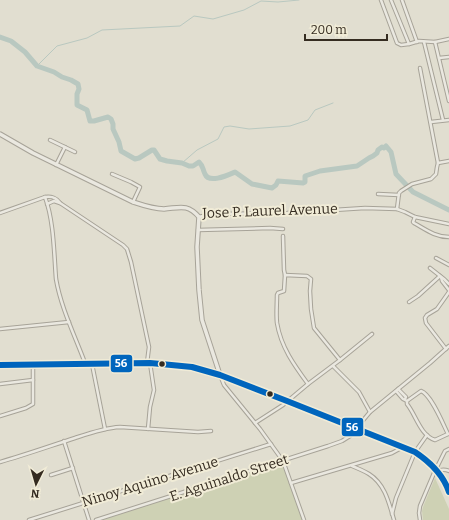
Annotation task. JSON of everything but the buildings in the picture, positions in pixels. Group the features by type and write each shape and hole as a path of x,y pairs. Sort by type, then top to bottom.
{"main road":[{"path":"0,365 149,363 192,367 220,375 415,452 437,470 449,492"}],"street":[{"path":"381,0 399,45 403,46 417,42 435,42 449,39"},
{"path":"391,0 409,44"},
{"path":"402,0 417,42"},
{"path":"424,42 443,120"},
{"path":"435,42 449,101"},
{"path":"438,58 449,57"},
{"path":"420,68 438,163 434,177 427,181 412,184 401,191 397,209 415,217 449,224"},
{"path":"431,122 449,120"},
{"name":"Jose P. Laurel Avenue","path":"0,134 56,165 132,202 143,206 160,209 190,208 199,217 212,214 299,212 360,208 397,209"},
{"path":"50,140 76,152"},
{"path":"56,165 65,148"},
{"path":"438,163 449,161"},
{"path":"112,174 140,187 132,202"},
{"path":"378,194 399,195"},
{"path":"45,197 51,224 58,288 85,364"},
{"path":"0,213 45,197 53,197 114,238 127,249 149,347 149,363 154,386 148,429"},
{"path":"53,197 54,202"},
{"path":"47,204 54,202 60,203"},
{"path":"199,217 197,262 202,320 220,375 224,386 256,424 283,461 304,520"},
{"path":"415,217 413,222 428,231 437,235 449,237"},
{"path":"198,230 283,229"},
{"path":"283,236 285,275 284,291 278,293 277,295 277,323 286,351 308,384"},
{"path":"436,258 449,265"},
{"path":"430,268 449,284"},
{"path":"285,275 307,276 311,279 311,309 314,328 340,360"},
{"path":"440,276 449,291 437,309 427,315 425,321 446,349"},
{"path":"410,302 440,276"},
{"path":"0,329 69,322"},
{"path":"256,424 279,408 372,334"},
{"name":"E. Aguinaldo Street","path":"96,520 342,441 350,436 370,412 449,346"},
{"path":"92,364 105,429"},
{"path":"0,416 32,405 33,365"},
{"path":"333,366 359,392 370,412"},
{"path":"0,384 33,380"},
{"path":"397,390 406,397 406,400 407,404 420,427 427,435 435,440 449,434 434,405 424,392 421,391 406,400"},
{"path":"0,462 110,428 120,427 198,432 210,431"},
{"path":"392,514 396,498 415,452 427,435"},
{"path":"64,441 89,520"},
{"name":"Ninoy Aquino Avenue","path":"29,520 271,444"},
{"path":"291,482 352,466 392,453 404,447"},
{"path":"420,520 420,506 445,451 449,449"},
{"path":"352,466 369,474 378,483 384,492 394,520"},
{"path":"51,474 73,468"},
{"path":"437,470 444,469 449,471"}],"green space":[{"path":"283,462 303,520 99,520"},
{"path":"435,478 449,509 449,520 423,520 423,507"}],"waterway":[{"path":"37,66 57,46 87,38 102,30 180,26 194,16 213,19 244,10 261,1 278,2 299,0"},
{"path":"0,37 11,41 25,52 37,66 54,72 78,84 79,89 77,94 77,105 87,110 90,121 108,117 111,119 121,151 135,159 154,150 160,159 167,161 182,163 189,166 193,166 199,162 207,177 210,178 219,178 235,172 252,184 272,188 278,181 303,183 305,182 305,176 320,171 357,166 377,153 382,147 384,148 386,146 391,152 396,174 413,192 449,210"},
{"path":"182,163 197,150 218,139 224,127 230,126 249,129 290,126 308,120 315,110 333,103"}],"transit line":[{"name":"56","path":"0,365 150,363 192,367 220,375 415,452 426,460 440,474 449,492"}]}
